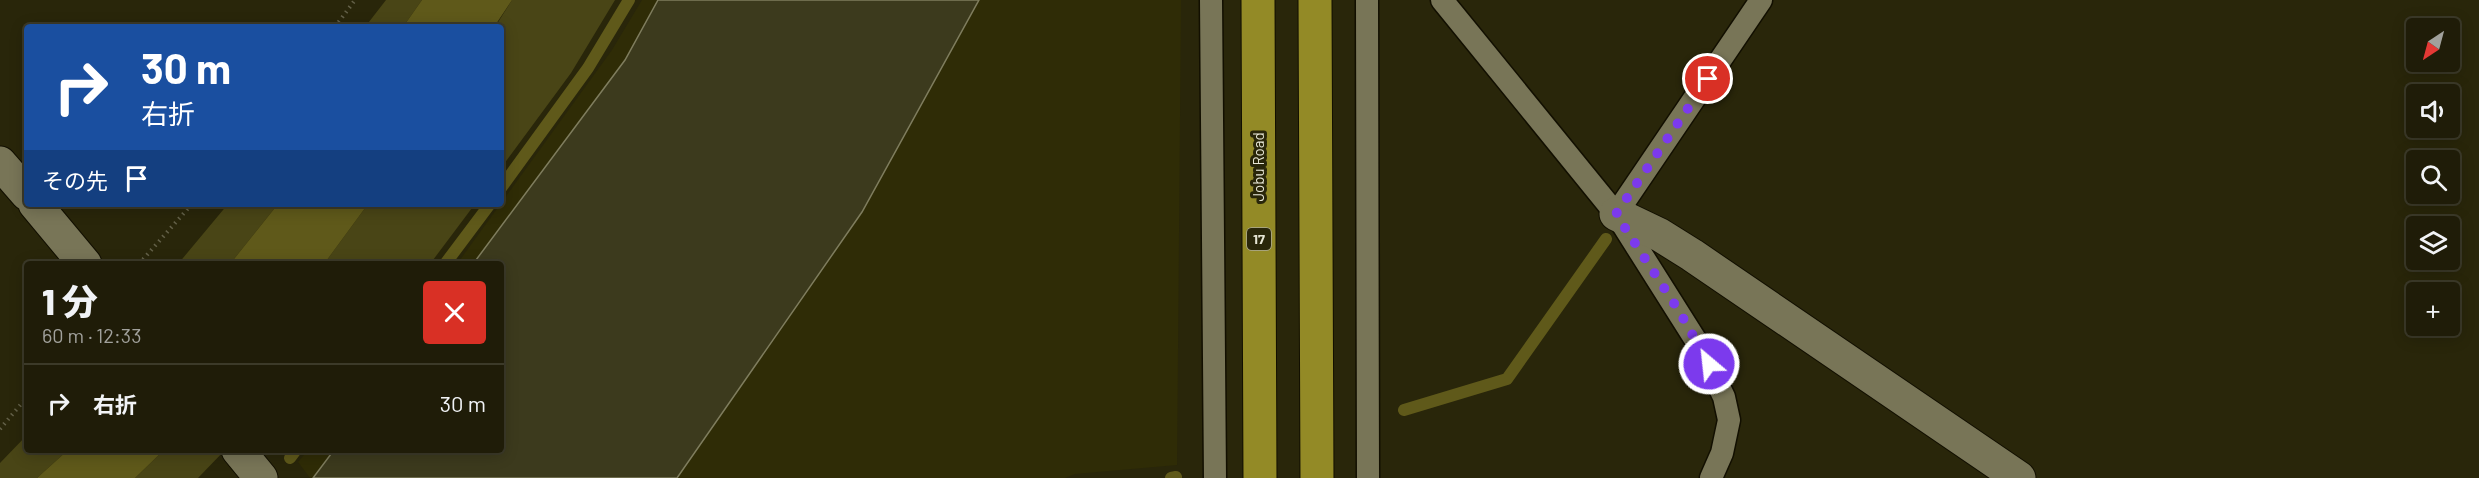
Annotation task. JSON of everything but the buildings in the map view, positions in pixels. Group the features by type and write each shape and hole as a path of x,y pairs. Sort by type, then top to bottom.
{"highway":[{"name":"Jobu Road","path":"1258,0 1260,478"},
{"path":"1315,0 1317,478"}],"street":[{"path":"0,163 24,191"},
{"path":"38,207 82,261"},
{"path":"1616,214 1660,235 1692,255 2019,478"},
{"path":"241,453 261,478"}],"lane":[{"path":"1211,0 1215,478"},
{"path":"1366,0 1368,478"},
{"path":"1442,0 1616,214 1690,329 1724,397 1729,420 1722,453 1711,478"},
{"path":"1616,214 1761,0"}],"path":[{"path":"336,24 355,0"},
{"path":"141,261 189,207"},
{"path":"0,429 24,401"}],"shaded area":[{"path":"386,0 422,0 405,24 367,24"},
{"path":"422,0 512,0 496,24 405,24"},
{"path":"512,0 615,0 571,73 504,164 504,24 497,24"},
{"path":"642,0 1181,0 1177,465 1075,474 1065,478 310,478 298,462 306,453 504,453 504,261 459,261 498,207 504,207 504,199 612,50"},
{"path":"226,207 276,207 232,261 180,261"},
{"path":"276,207 366,207 326,261 232,261"},
{"path":"366,207 473,207 432,261 326,261"},
{"path":"24,438 24,453 65,453 37,478 0,478 0,463"},
{"path":"65,453 161,453 135,478 37,478"},
{"path":"161,453 222,453 198,478 135,478"}],"waterway":[{"path":"504,184 588,68 629,0"},
{"path":"447,261 488,207"},
{"path":"1404,410 1507,379 1606,239"},
{"path":"290,458 294,453"},
{"path":"1171,478 1176,477"}],"route":[{"path":"1708,79 1616,214 1679,311 1709,364"}]}
